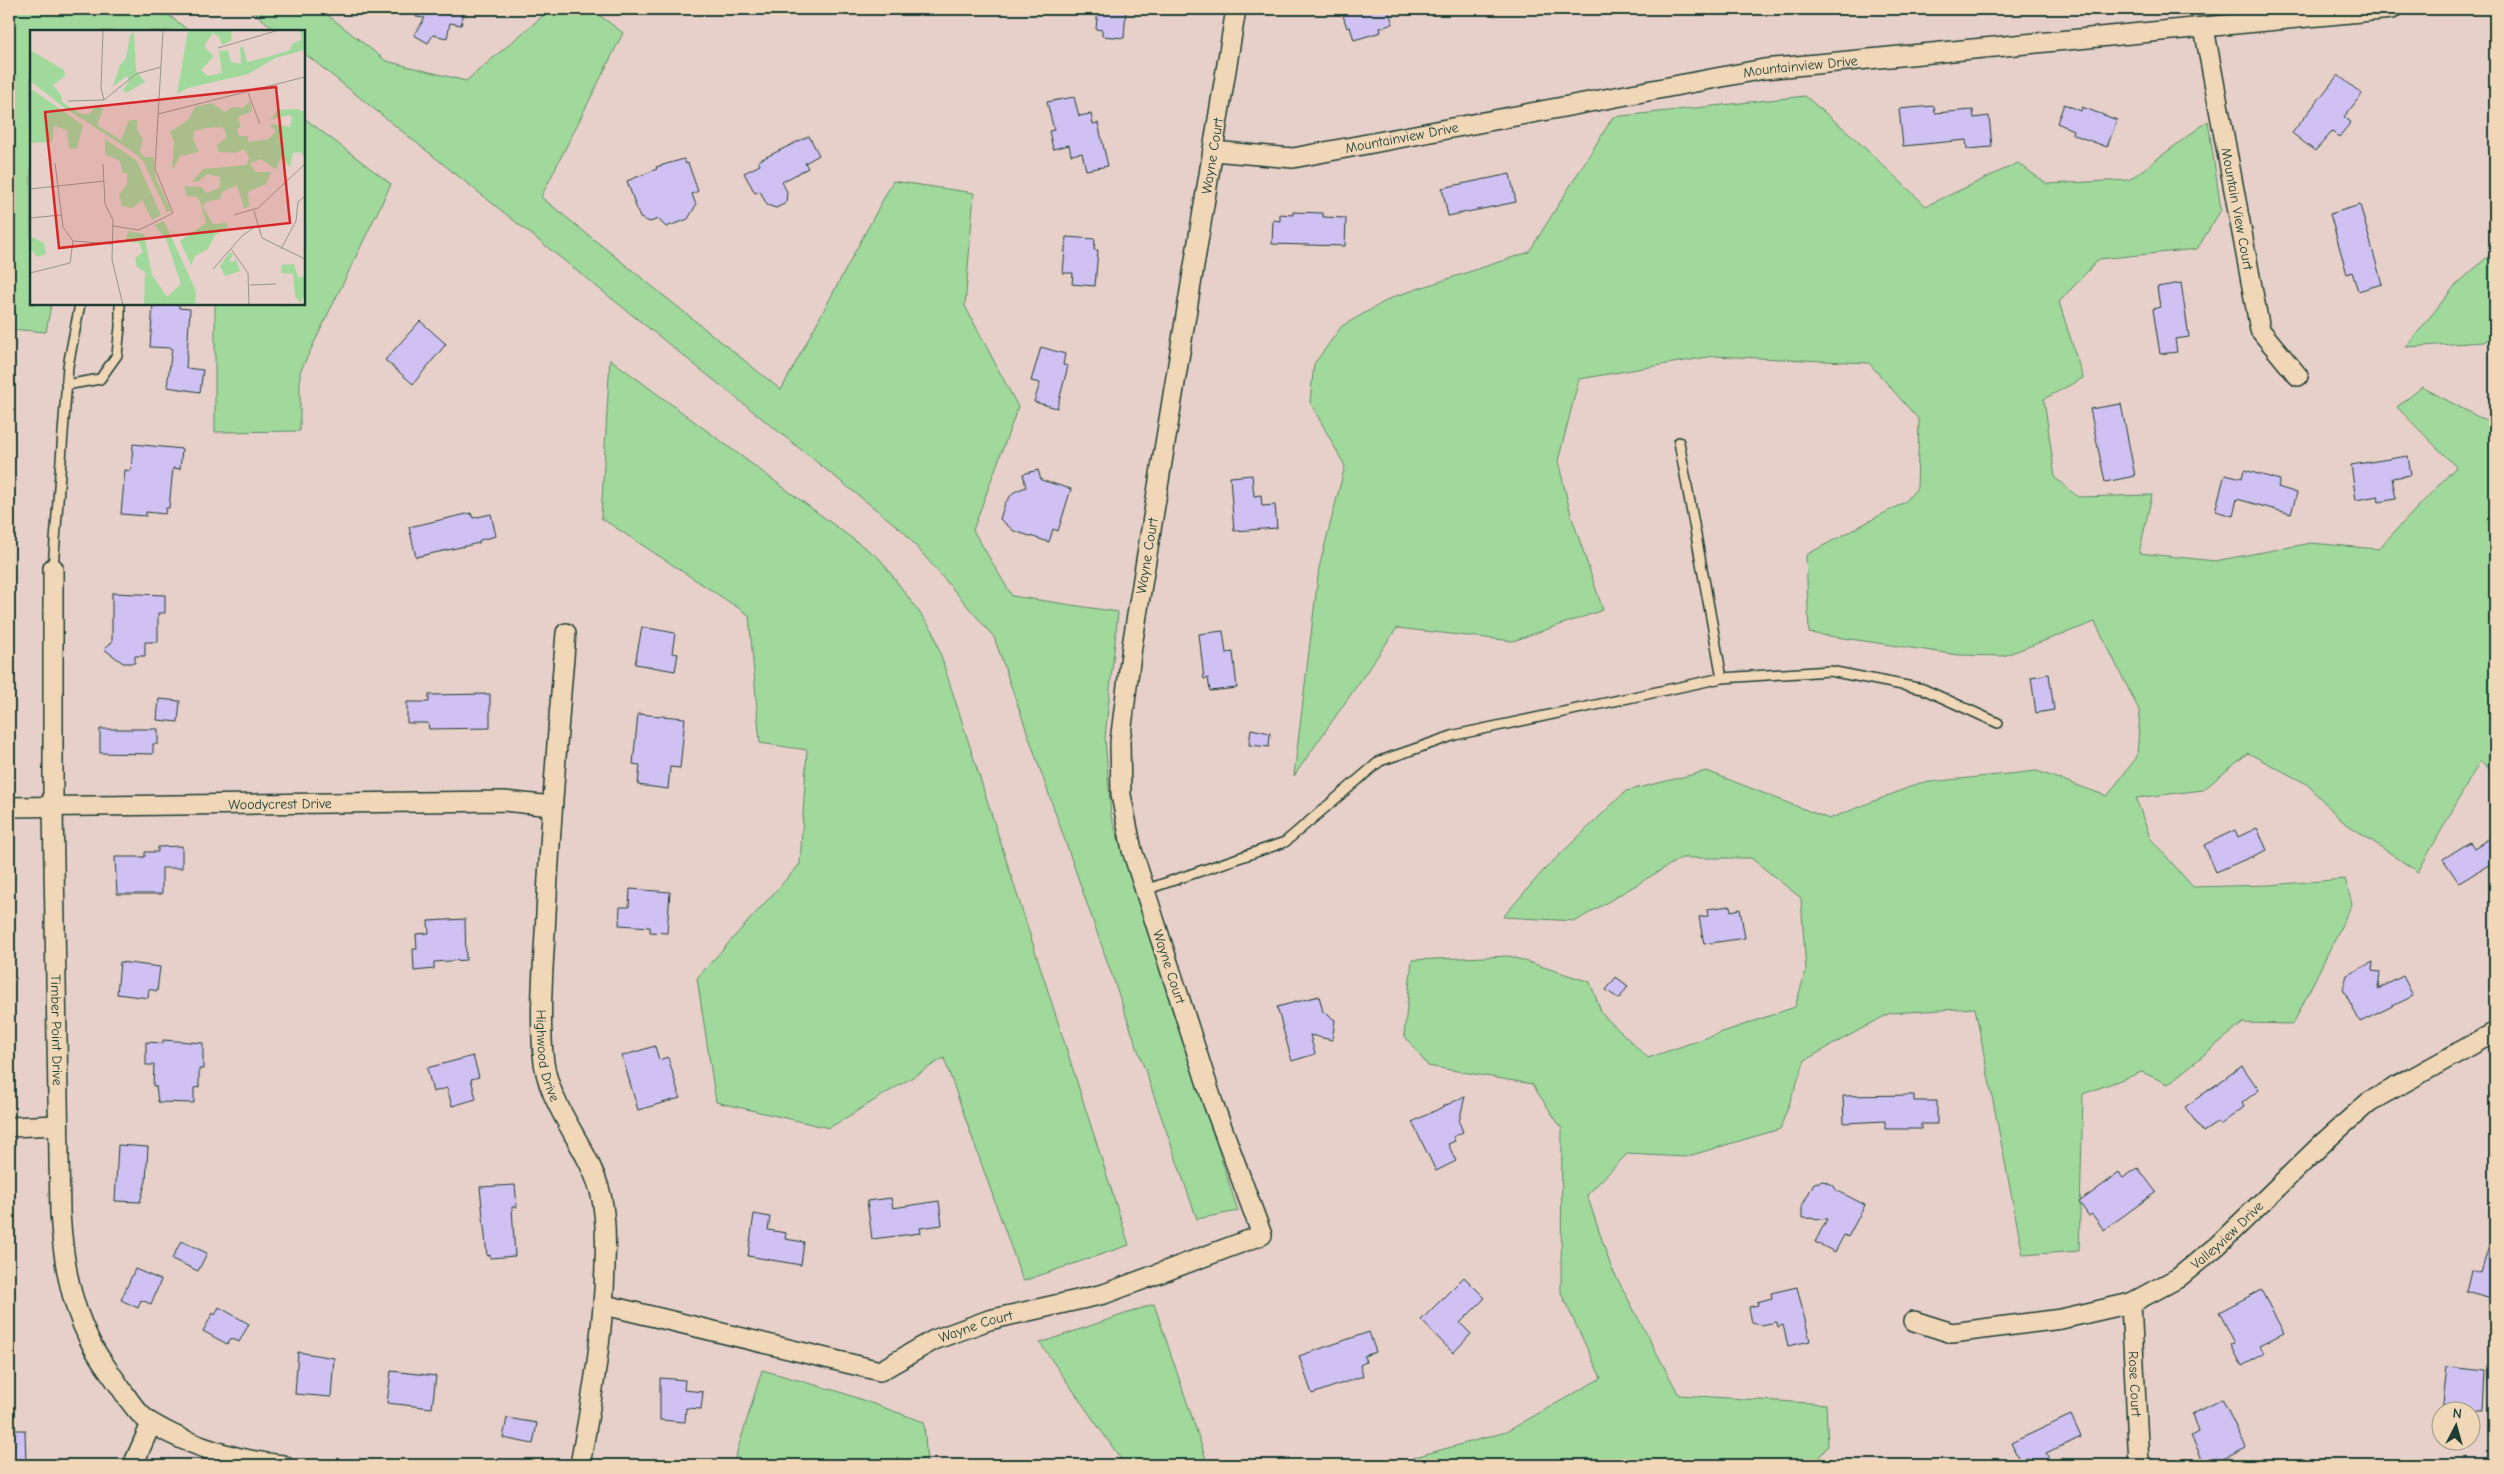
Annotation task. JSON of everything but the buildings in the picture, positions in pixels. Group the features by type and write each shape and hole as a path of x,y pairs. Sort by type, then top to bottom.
{"street":[{"name":"Wayne Court","path":"605,1305 880,1371 934,1340 989,1320 1104,1294 1262,1235 1213,1103 1144,890 1132,850 1120,795 1120,742 1132,646 1236,9"},
{"name":"Mountainview Drive","path":"1214,151 1293,158 1764,69 2392,9"},
{"name":"Mountain View Court","path":"2204,28 2260,330 2298,376"},
{"name":"Timber Point Drive","path":"53,568 53,807 58,1125 64,1259 72,1299 89,1340 129,1400 151,1424"},
{"name":"Highwood Drive","path":"566,633 552,806 541,1016 543,1057 552,1089 586,1154 601,1196 606,1244 605,1305 580,1465"},
{"name":"Woodycrest Drive","path":"9,807 504,801 552,806"},
{"name":"Valleyview Drive","path":"1914,1321 1952,1333 2062,1319 2131,1303 2178,1278 2218,1245 2325,1141 2369,1102 2495,1032"},
{"path":"9,1127 58,1125"},
{"name":"Rose Court","path":"2131,1303 2139,1465"},
{"path":"133,1465 151,1424 203,1447 264,1463 283,1465"}],"lane":[{"path":"53,568 66,386 80,305"},
{"path":"66,386 100,379 117,355 120,305"},
{"path":"1679,442 1722,678"},
{"path":"1144,890 1284,842 1380,761 1455,735 1722,678 1830,671 1923,689 1998,723"}],"green space":[{"path":"9,9 161,9 188,30 30,30 30,305 51,305 46,332 9,329"},
{"path":"249,9 320,9 386,61 466,81 551,9 591,9 623,33 541,197 781,390 893,181 974,193 965,306 1018,407 973,530 1012,596 1118,612 1105,737 1111,816 1238,1211 1197,1219 994,637 903,531 305,54 305,30 276,30"},
{"path":"1805,96 1849,133 1926,206 2018,163 2047,184 2129,180 2208,121 2221,210 2197,249 2099,259 2059,302 2083,378 2044,399 2055,478 2078,497 2152,495 2139,553 2215,561 2311,543 2378,549 2456,467 2397,407 2422,387 2495,426 2495,773 2480,761 2418,872 2341,820 2307,784 2248,753 2203,790 2136,798 2150,838 2193,887 2270,885 2345,879 2352,904 2293,1024 2243,1023 2168,1084 2142,1072 2083,1094 2079,1251 2023,1255 1975,1008 1890,1013 1805,1060 1780,1129 1685,1157 1627,1154 1587,1195 1611,1267 1679,1395 1826,1404 1828,1446 1813,1465 1404,1465 1415,1457 1506,1432 1601,1378 1561,1293 1562,1129 1532,1084 1428,1066 1404,1035 1412,960 1509,956 1590,982 1602,1014 1648,1058 1795,1007 1806,971 1801,898 1751,858 1681,858 1576,921 1503,917 1543,871 1626,791 1707,771 1829,819 1920,783 2037,771 2107,796 2137,757 2140,712 2095,622 2003,656 1959,655 1809,633 1806,555 1905,502 1917,488 1919,420 1869,363 1714,356 1579,379 1558,461 1571,515 1603,610 1513,641 1397,628 1294,776 1319,568 1345,466 1310,402 1314,364 1342,326 1393,297 1529,252 1613,117"},
{"path":"305,119 391,184 300,372 300,431 215,432 215,305 305,305"},
{"path":"2495,250 2495,335 2484,342 2406,347 2454,287"},
{"path":"610,359 880,559 933,631 1129,1245 1023,1281 944,1058 829,1128 716,1102 697,978 800,864 807,750 760,743 749,615 601,518"},
{"path":"1154,1304 1208,1465 1125,1465 1040,1343"},
{"path":"762,1370 840,1392 924,1422 927,1465 733,1465"}]}
